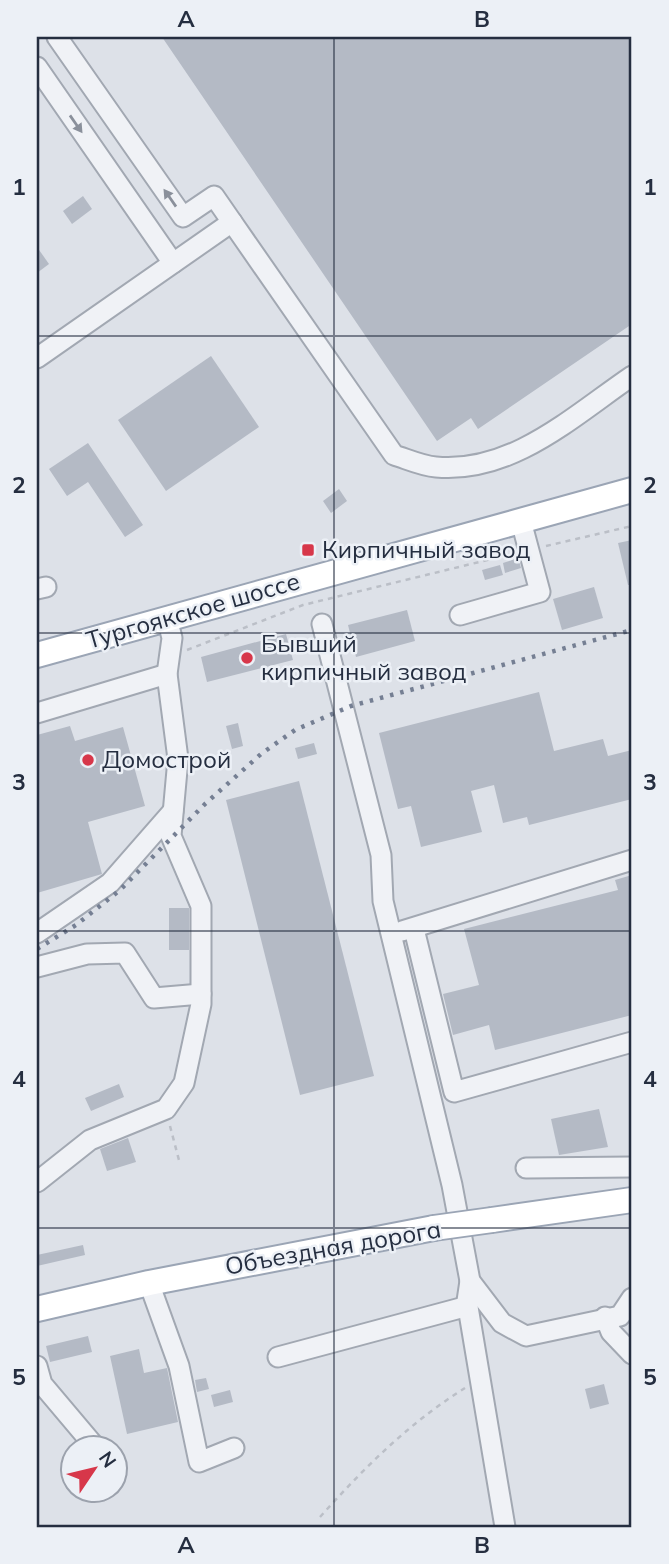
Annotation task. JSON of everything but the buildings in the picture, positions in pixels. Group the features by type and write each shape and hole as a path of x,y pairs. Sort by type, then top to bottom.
{"main road":[{"name":"Тургоякское шоссе","path":"37,655 632,490"},
{"name":"Объездная дорога","path":"37,1308 149,1283 434,1228 632,1200"}],"street":[{"path":"57,37 183,217 214,196 394,455 435,467 479,466 519,453 632,376"},
{"path":"37,68 173,263"},
{"path":"37,358 232,222"},
{"path":"460,615 540,592 521,521"},
{"path":"37,1182 90,1140 166,1110 184,1083 201,994 201,906 171,836 178,759 169,665 172,639 167,618"},
{"path":"322,624 381,855 383,901 452,1185 470,1281 468,1306 505,1527"},
{"path":"37,713 169,665"},
{"path":"37,933 110,883 173,811"},
{"path":"391,934 632,860"},
{"path":"414,929 454,1091 632,1042"},
{"path":"37,967 87,954 125,953 154,998 201,994"},
{"path":"526,1168 632,1167"},
{"path":"470,1281 502,1322 526,1336 605,1317 620,1316 632,1298"},
{"path":"149,1283 180,1366 199,1462 234,1448"},
{"path":"278,1357 468,1306"},
{"path":"605,1317 611,1332 632,1354"},
{"path":"37,1366 42,1384 84,1434"}],"path":[{"path":"169,665 303,605 632,526"},
{"path":"166,1110 180,1164"},
{"path":"320,1517 370,1461 436,1406 480,1378"}],"railway":[{"path":"37,949 76,925 120,890 205,804 261,754 295,730 351,706 632,630"}],"place":[{"name":"Кирпичный завод","path":"308,550"},
{"name":"Бывший кирпичный завод","path":"247,658"},
{"name":"Домострой","path":"88,760"}]}
